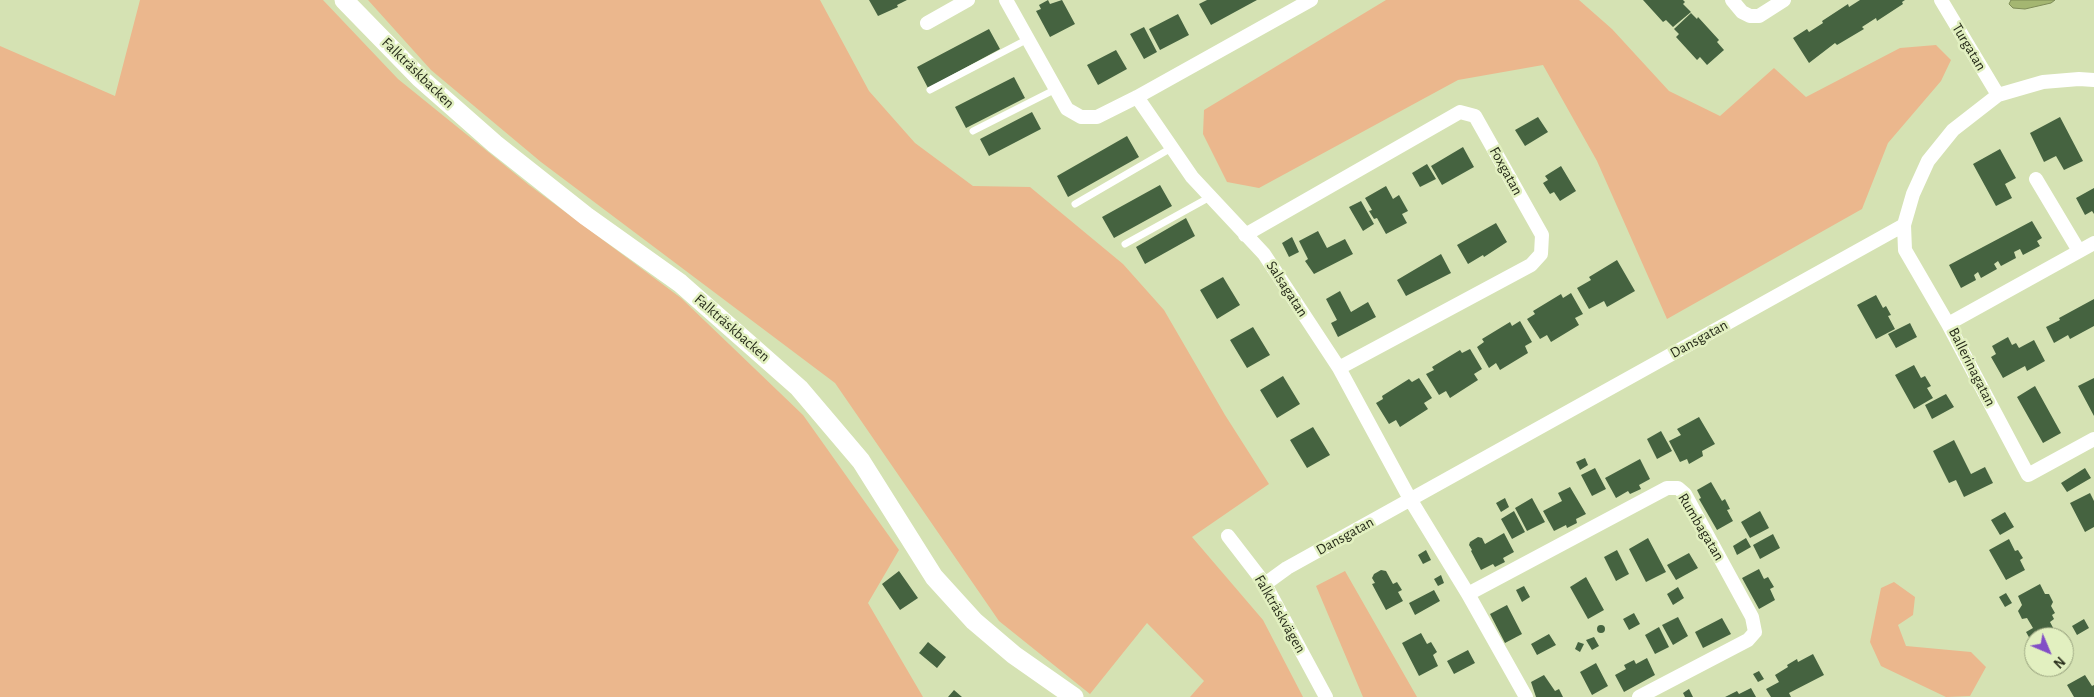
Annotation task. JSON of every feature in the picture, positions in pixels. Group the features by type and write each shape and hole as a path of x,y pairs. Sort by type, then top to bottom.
{"street":[{"name":"Falkträskbacken","path":"344,0 420,78 495,144 586,216 680,283 800,388 861,461 934,577 974,621 1014,656 1074,697"},
{"path":"927,23 968,0"},
{"path":"1006,0 1067,109 1081,118 1097,117 1137,97 1311,0"},
{"path":"1732,0 1742,12 1750,16 1759,16 1784,0"},
{"name":"Turgatan","path":"1941,0 1998,95"},
{"path":"1948,324 1905,250 1904,225 1913,194 1928,161 1953,130 1998,95 2043,82 2078,79 2094,80"},
{"name":"Salsagatan","path":"1137,97 1192,177 1264,254 1339,368 1410,499"},
{"name":"Foxgatan","path":"1245,235 1460,112 1475,116 1542,234 1541,254 1531,265 1339,368"},
{"path":"2036,179 2079,251"},
{"name":"Dansgatan","path":"1265,584 1287,568 1904,225"},
{"name":"Ballerinagatan","path":"2094,243 1948,324 2028,475 2094,439"},
{"name":"Rumbagatan","path":"1468,594 1667,488 1678,488 1685,494 1752,617 1755,632 1748,640 1639,697"},
{"path":"1410,499 1468,594 1526,697"},
{"name":"Falkträskvägen","path":"1228,536 1265,584 1326,697"}],"lane":[{"path":"930,90 1028,39"},
{"path":"973,131 1056,88"},
{"path":"1075,204 1173,148"},
{"path":"1125,244 1210,197"}],"shaded area":[{"path":"140,0 323,0 398,79 529,185 681,298 803,415 899,550 868,603 923,697 0,697 0,46 115,96"},
{"path":"368,0 820,0 869,91 915,143 973,186 1030,187 1123,264 1164,310 1225,415 1269,484 1192,537 1263,620 1303,697 1190,697 1204,681 1147,623 1090,694 999,621 835,383 541,162 431,70"},
{"path":"1386,0 1579,0 1612,29 1669,91 1720,116 1774,68 1806,97 1900,48 1936,45 1951,60 1941,81 1888,143 1862,209 1667,319 1597,161 1543,65 1458,80 1259,188 1227,182 1203,134 1204,110"},
{"path":"2011,0 2055,0 2051,3 2025,9 2013,8 2009,4"},
{"path":"1345,571 1417,697 1363,697 1316,586"},
{"path":"1894,582 1915,597 1913,615 1898,625 1906,646 1971,652 1986,667 1970,696 1946,697 1881,666 1870,642 1881,588"}],"building":[{"path":"869,0 907,0 897,5 898,7 878,16"},
{"path":"1048,0 1050,4 1062,0 1075,24 1050,37 1036,11 1041,9 1039,5"},
{"path":"1207,0 1257,0 1211,25 1199,4"},
{"path":"1643,0 1683,0 1685,2 1683,4 1691,12 1673,27 1666,20 1663,22"},
{"path":"1860,0 1905,0 1902,2 1903,4 1877,21 1876,18 1862,27 1864,29 1837,45 1835,43 1809,63 1793,38 1807,29 1809,32 1848,4 1849,7"},
{"path":"1691,13 1697,19 1698,17 1719,40 1717,42 1724,50 1707,65 1700,57 1697,60 1676,37 1679,34 1674,29"},
{"path":"1178,14 1189,35 1160,50 1149,29"},
{"path":"1144,27 1157,52 1144,59 1130,34"},
{"path":"989,29 1000,49 928,88 917,67"},
{"path":"1116,50 1127,69 1098,85 1087,65"},
{"path":"1014,77 1025,98 966,128 955,107"},
{"path":"1032,112 1041,129 989,156 980,139"},
{"path":"1538,117 1548,132 1525,146 1515,130"},
{"path":"2060,117 2083,161 2064,170 2056,156 2044,162 2030,133"},
{"path":"1127,136 1139,157 1068,197 1057,176"},
{"path":"1463,147 1474,167 1442,185 1431,166"},
{"path":"2000,149 2016,178 2005,184 2012,198 1996,206 1973,164"},
{"path":"1427,164 1436,179 1420,187 1412,173"},
{"path":"1561,166 1576,191 1560,201 1554,192 1550,194 1543,183 1548,180 1545,176"},
{"path":"1160,185 1172,206 1114,238 1102,217"},
{"path":"1386,186 1393,199 1399,195 1408,211 1402,214 1407,223 1386,234 1377,218 1374,219 1369,211 1372,210 1365,198"},
{"path":"2094,188 2094,214 2092,211 2085,215 2076,198"},
{"path":"1361,201 1374,224 1363,231 1349,207"},
{"path":"1186,218 1195,236 1145,264 1136,247"},
{"path":"2032,221 2042,238 2037,241 2040,246 2023,255 2020,249 2014,252 2016,258 2001,266 1998,261 1994,264 1997,269 1981,278 1978,272 1974,275 1976,280 1961,288 1949,265"},
{"path":"1496,223 1507,242 1484,257 1483,255 1468,264 1457,245"},
{"path":"1318,231 1327,248 1345,239 1353,254 1314,274 1305,261 1308,259 1299,241"},
{"path":"1292,237 1299,252 1289,257 1282,243"},
{"path":"1441,254 1451,273 1406,296 1397,280"},
{"path":"1617,260 1635,291 1607,307 1604,301 1589,309 1577,288 1591,280 1589,277"},
{"path":"1223,277 1240,305 1217,319 1200,290"},
{"path":"1340,291 1351,312 1368,302 1376,317 1338,337 1331,323 1337,320 1326,299"},
{"path":"1571,293 1583,314 1575,318 1579,325 1551,342 1547,335 1540,339 1527,319 1535,314 1533,311 1561,294 1563,298"},
{"path":"1876,295 1883,308 1886,306 1891,315 1888,316 1895,329 1876,339 1857,305"},
{"path":"2094,299 2094,326 2070,339 2068,335 2054,343 2046,327"},
{"path":"1520,321 1532,342 1525,346 1528,353 1500,370 1496,363 1489,368 1477,347 1484,342 1482,339 1510,322 1512,326"},
{"path":"1910,323 1917,337 1896,348 1888,334"},
{"path":"1253,327 1270,355 1247,368 1230,340"},
{"path":"2008,337 2012,345 2016,343 2019,348 2034,340 2045,361 2027,371 2025,366 2003,378 1991,357 1996,354 1992,346"},
{"path":"1470,349 1482,369 1474,374 1478,380 1450,398 1446,391 1439,395 1426,374 1434,370 1432,367 1460,350 1462,353"},
{"path":"1914,365 1921,378 1925,376 1931,386 1927,388 1933,398 1914,409 1895,375"},
{"path":"1283,376 1300,404 1277,418 1260,390"},
{"path":"1419,378 1432,398 1424,403 1428,409 1400,427 1396,420 1389,424 1376,403 1383,399 1382,396 1409,379 1412,382"},
{"path":"2094,378 2094,416 2078,386"},
{"path":"2035,386 2061,433 2043,443 2017,397"},
{"path":"1946,394 1954,407 1932,419 1925,405"},
{"path":"1699,417 1715,444 1702,451 1703,456 1689,464 1687,459 1680,462 1669,441 1681,435 1677,429"},
{"path":"1313,427 1330,455 1307,468 1290,440"},
{"path":"1661,431 1672,451 1657,459 1647,439"},
{"path":"1954,440 1971,474 1985,467 1993,483 1964,497 1956,480 1949,483 1933,451"},
{"path":"1585,458 1588,465 1580,470 1576,462"},
{"path":"1640,459 1650,479 1639,485 1641,489 1630,494 1628,491 1616,498 1605,478"},
{"path":"1595,468 1606,489 1592,496 1581,475"},
{"path":"2085,468 2091,478 2067,492 2061,483"},
{"path":"1711,482 1722,501 1725,499 1730,509 1727,510 1733,521 1717,530 1699,499 1701,498 1697,490"},
{"path":"1570,487 1586,514 1576,519 1577,523 1567,528 1566,525 1554,531 1543,511 1562,501 1558,493"},
{"path":"2090,493 2094,501 2094,527 2085,532 2070,503"},
{"path":"1505,498 1509,507 1501,512 1496,503"},
{"path":"1532,498 1545,522 1527,531 1515,508"},
{"path":"1514,511 1525,532 1512,539 1501,519"},
{"path":"1760,511 1769,528 1750,538 1741,522"},
{"path":"2005,512 2014,527 2000,535 1991,520"},
{"path":"1504,533 1514,552 1503,558 1505,562 1495,567 1493,564 1481,570 1471,551 1470,542 1478,537 1482,538 1485,544"},
{"path":"1773,534 1780,548 1760,559 1753,545"},
{"path":"1648,538 1666,572 1646,582 1629,549"},
{"path":"1746,538 1751,547 1737,555 1733,546"},
{"path":"2009,539 2015,551 2018,550 2023,558 2020,560 2025,570 2006,580 1989,550"},
{"path":"1426,550 1431,560 1423,564 1418,555"},
{"path":"1617,550 1629,574 1616,581 1604,557"},
{"path":"1689,553 1698,568 1676,580 1667,565"},
{"path":"1759,569 1764,579 1768,577 1774,587 1770,589 1775,600 1759,609 1742,578"},
{"path":"1381,570 1386,571 1393,584 1397,582 1402,590 1398,592 1403,601 1386,610 1372,584 1375,583 1372,578 1374,574"},
{"path":"899,571 918,598 900,610 882,584"},
{"path":"1441,575 1444,583 1438,586 1434,579"},
{"path":"1586,577 1604,610 1588,619 1570,587"},
{"path":"2040,584 2045,594 2049,594 2053,602 2051,606 2055,613 2052,615 2054,619 2050,622 2053,627 2032,627 2027,618 2022,619 2018,611 2022,605 2018,596"},
{"path":"1524,586 1530,597 1522,602 1516,590"},
{"path":"1678,587 1684,598 1673,605 1667,594"},
{"path":"1434,590 1440,601 1415,615 1409,603"},
{"path":"2006,593 2012,603 2005,607 1999,597"},
{"path":"1507,605 1522,634 1505,643 1490,614"},
{"path":"1634,613 1640,624 1629,630 1623,619"},
{"path":"1678,617 1688,636 1673,645 1662,625"},
{"path":"1722,618 1731,634 1703,648 1695,632"},
{"path":"2084,619 2089,628 2077,635 2072,626"},
{"path":"1601,625 1605,629 1601,633 1597,629"},
{"path":"1659,627 1669,647 1655,654 1645,635"},
{"path":"1421,633 1427,644 1431,642 1437,652 1433,655 1438,666 1419,676 1402,643"},
{"path":"1549,634 1556,645 1537,655 1531,644"},
{"path":"1594,637 1599,646 1592,650 1586,640"},
{"path":"928,642 946,657 937,668 919,653"},
{"path":"1578,642 1584,644 1580,652 1575,649"},
{"path":"1468,650 1475,663 1454,674 1447,661"},
{"path":"1813,654 1824,675 1789,693 1791,697 1771,697 1766,689 1779,682 1775,675 1797,659 1798,662"},
{"path":"1647,658 1655,675 1624,692 1615,675 1626,669 1624,665 1634,660 1636,664"},
{"path":"1596,663 1608,686 1592,695 1580,672"},
{"path":"1759,671 1764,679 1758,682 1753,674"},
{"path":"1544,675 1555,691 1559,689 1563,697 1536,697 1531,682"},
{"path":"2085,675 2092,686 2094,685 2094,697 2074,697 2067,685"},
{"path":"1751,688 1756,697 1725,697 1737,691 1739,694"},
{"path":"1689,689 1693,697 1685,697 1683,693"},
{"path":"954,690 962,697 948,697"}]}
